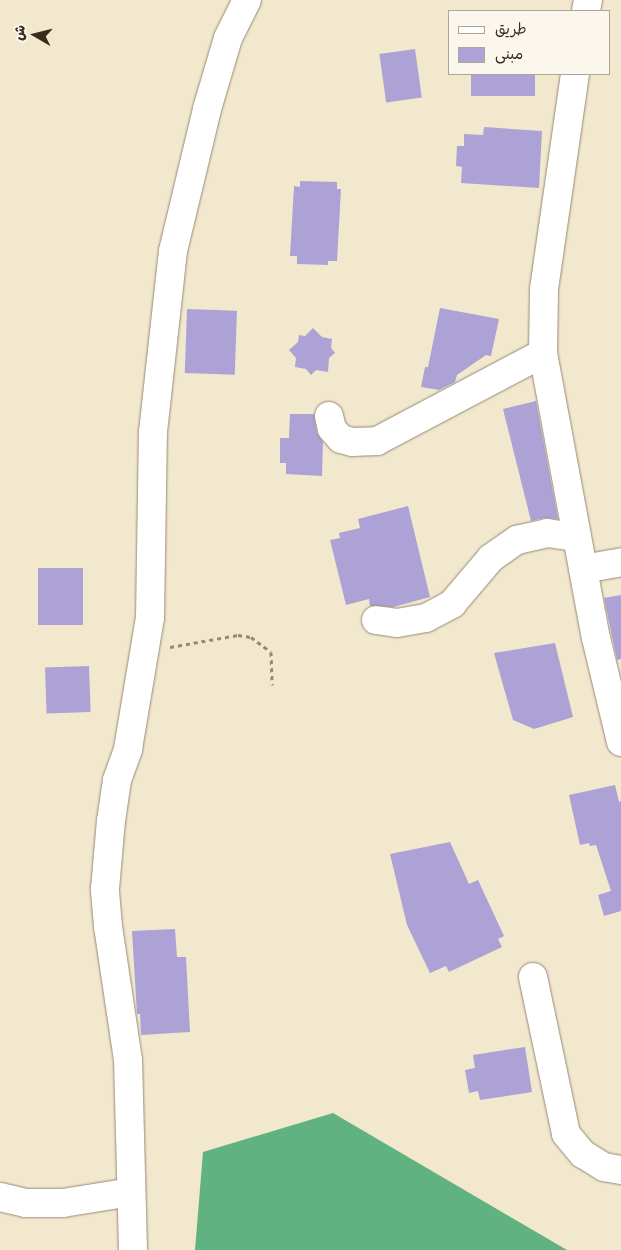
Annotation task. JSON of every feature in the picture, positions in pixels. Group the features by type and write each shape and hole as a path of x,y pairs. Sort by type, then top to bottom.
{"street":[{"path":"133,1250 128,1060 108,926 106,889 111,821 117,780 128,749 150,618 153,432 173,251 207,109 228,38 247,0"},
{"path":"575,75 544,290 543,352 583,569 614,681 621,742"},
{"path":"329,416 332,429 341,439 352,442 377,441 543,352"},
{"path":"376,620 397,623 426,618 452,604 491,558 516,540 547,534 578,537"},
{"path":"583,569 621,562"},
{"path":"533,977 566,1134 583,1154 604,1167 621,1170"},
{"path":"0,1197 25,1203 63,1203 130,1192"}],"path":[{"path":"144,652 238,635 251,637 271,652 272,685"}],"green space":[{"path":"333,1113 567,1250 195,1250 203,1152"}],"building":[{"path":"415,49 422,98 386,103 379,54"},
{"path":"471,75 535,75 535,96 471,96"},
{"path":"484,127 542,131 539,188 461,183 462,167 456,166 457,146 464,146 464,134 483,135"},
{"path":"300,181 337,182 337,189 341,189 337,261 328,261 328,265 297,264 297,256 290,256 294,186 300,187"},
{"path":"440,308 499,319 491,356 486,355 457,375 455,382 439,390 421,387 425,367 428,367"},
{"path":"187,309 237,311 235,375 185,373"},
{"path":"313,328 322,337 332,339 331,348 335,353 329,358 328,372 316,370 311,375 306,369 295,367 296,358 289,350 298,342 299,335 305,336"},
{"path":"536,401 558,519 544,518 531,521 503,409"},
{"path":"290,414 314,414 317,433 323,442 322,476 286,474 286,463 280,463 280,438 289,438"},
{"path":"408,506 430,597 393,607 370,606 369,599 346,605 330,540 340,538 339,533 360,528 358,519"},
{"path":"38,568 83,568 83,625 38,625"},
{"path":"621,595 621,659 617,660 604,598"},
{"path":"555,643 573,717 534,729 513,720 494,653"},
{"path":"89,666 91,712 47,714 45,668"},
{"path":"615,785 619,802 621,801 621,911 604,916 598,895 611,891 596,845 590,846 589,843 580,845 569,795"},
{"path":"450,842 469,884 478,880 504,936 498,939 502,947 449,972 446,966 430,973 407,925 390,854"},
{"path":"175,929 177,957 186,957 190,1032 141,1035 140,1014 137,1014 132,931"},
{"path":"525,1047 532,1092 480,1100 478,1091 469,1093 465,1070 475,1068 473,1055"}]}
